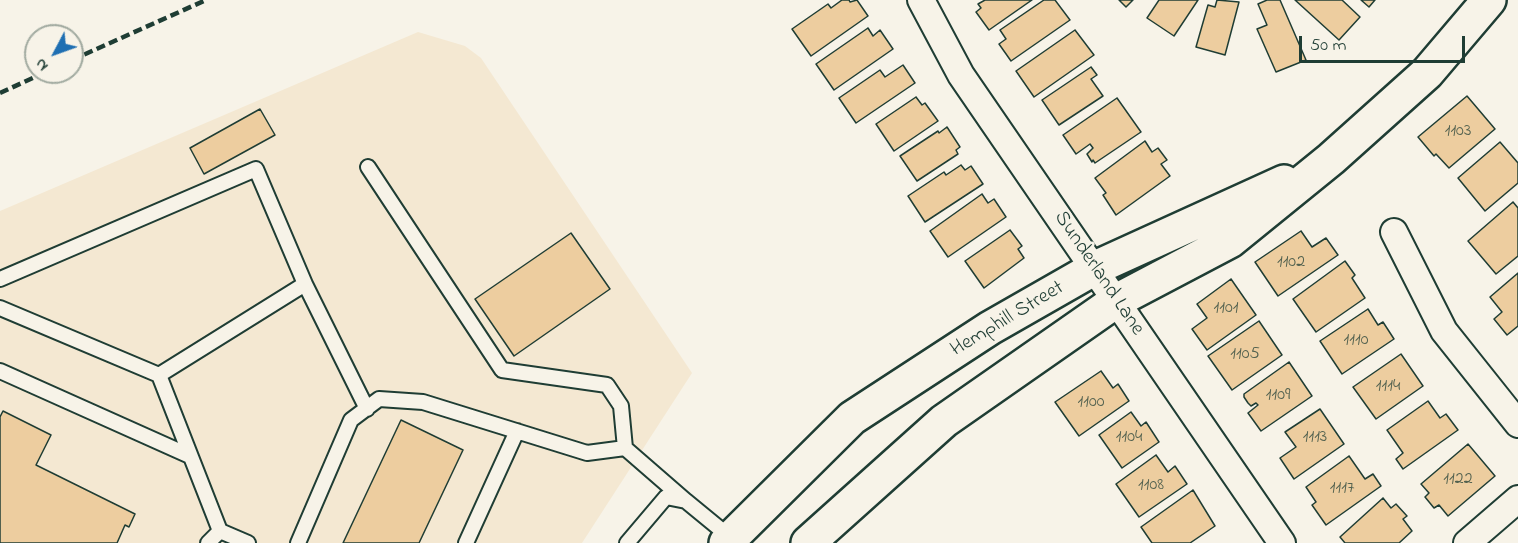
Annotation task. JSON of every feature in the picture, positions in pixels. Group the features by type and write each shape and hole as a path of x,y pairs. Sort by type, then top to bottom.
{"street":[{"name":"Sunderland Lane","path":"921,0 961,75 1282,543"},
{"name":"Hemphill Street","path":"808,543 944,421 1116,301 1230,241 1331,159 1426,73 1489,0"},
{"name":"Hemphill Street","path":"731,541 852,418 990,328 1095,268 1331,159"},
{"path":"1394,232 1444,331 1518,424"},
{"path":"1467,543 1518,499"}],"lane":[{"path":"368,167 502,370 607,385 621,406 625,448 731,541"},
{"path":"0,279 256,169 305,284 367,409"},
{"path":"159,375 305,284"},
{"path":"0,308 159,375 220,531 248,543"},
{"path":"0,370 190,456"},
{"path":"298,543 351,420 379,399 423,402 587,453 625,448"},
{"path":"466,543 517,431"},
{"path":"627,543 666,497 686,501"},
{"path":"208,543 220,531"}],"shaded area":[{"path":"418,32 465,46 481,58 692,373 582,543 0,543 0,211"}],"building":[{"path":"842,0 850,2 857,0 868,16 811,56 792,29 828,4 831,8"},
{"path":"985,0 1032,0 989,30 976,12 981,8 978,4"},
{"path":"1044,0 1055,0 1070,20 1011,61 999,44 1006,39 1000,30"},
{"path":"1119,0 1133,0 1126,7"},
{"path":"1159,0 1198,0 1174,36 1147,18"},
{"path":"1217,0 1239,2 1225,55 1196,47 1208,5 1215,7"},
{"path":"1267,0 1280,0 1306,60 1276,72 1257,29 1267,25 1258,4"},
{"path":"1295,0 1342,0 1360,17 1339,40"},
{"path":"1361,0 1375,0 1369,7"},
{"path":"868,28 873,36 880,30 893,49 834,90 816,64"},
{"path":"1075,30 1094,55 1034,97 1016,71"},
{"path":"903,65 915,83 856,123 839,98 880,70 885,77"},
{"path":"1091,67 1097,75 1091,79 1103,96 1059,125 1042,100"},
{"path":"1467,96 1495,129 1449,168 1436,154 1434,156 1418,137"},
{"path":"916,97 922,105 925,103 938,121 894,151 876,124"},
{"path":"1117,98 1141,132 1095,163 1087,154 1093,148 1090,144 1076,154 1063,135"},
{"path":"260,109 275,135 204,174 190,148"},
{"path":"947,127 960,147 956,150 958,154 917,181 900,156"},
{"path":"1145,141 1152,152 1158,148 1167,160 1161,164 1170,176 1116,215 1103,195 1106,193 1095,178"},
{"path":"1500,142 1518,163 1518,183 1485,211 1458,178"},
{"path":"961,165 965,170 971,166 983,184 925,222 908,196 944,172 946,175"},
{"path":"982,194 988,203 994,199 1006,217 948,257 930,231"},
{"path":"1513,202 1518,208 1518,256 1496,274 1468,241"},
{"path":"1010,230 1022,246 1018,249 1024,258 984,288 965,261"},
{"path":"1301,231 1312,247 1326,238 1338,255 1278,296 1255,262"},
{"path":"571,233 610,289 514,356 475,299"},
{"path":"1345,261 1355,275 1352,278 1365,298 1316,332 1293,299"},
{"path":"1518,273 1518,326 1507,335 1494,319 1502,312 1490,297"},
{"path":"1231,279 1256,315 1207,350 1192,329 1207,318 1197,304"},
{"path":"1368,309 1378,325 1383,322 1394,339 1342,374 1320,341"},
{"path":"1259,321 1282,355 1232,390 1208,356"},
{"path":"1401,354 1423,386 1376,419 1353,387"},
{"path":"1289,362 1312,396 1261,431 1248,413 1258,405 1256,403 1251,406 1244,394"},
{"path":"1101,371 1113,388 1118,384 1129,401 1079,436 1055,402"},
{"path":"1428,401 1440,418 1446,414 1458,430 1403,469 1396,459 1403,453 1387,430"},
{"path":"1320,409 1344,444 1294,479 1280,458 1296,447 1285,432"},
{"path":"3,411 51,435 36,465 135,514 129,527 125,525 117,543 0,543 0,417"},
{"path":"1131,412 1141,426 1146,422 1159,442 1122,468 1099,435"},
{"path":"401,420 463,450 419,543 343,543"},
{"path":"1468,444 1495,476 1448,516 1439,505 1434,508 1425,497 1429,493 1421,484"},
{"path":"1156,455 1168,472 1175,466 1187,484 1139,517 1116,484"},
{"path":"1349,456 1365,479 1373,474 1381,486 1326,525 1312,505 1316,502 1306,487"},
{"path":"1193,490 1215,526 1190,543 1152,543 1141,527"},
{"path":"1383,498 1391,508 1396,504 1407,516 1403,519 1412,531 1399,543 1345,543 1340,537"}],"railway":[{"path":"84,55 206,0"},
{"path":"0,93 24,82"}]}
